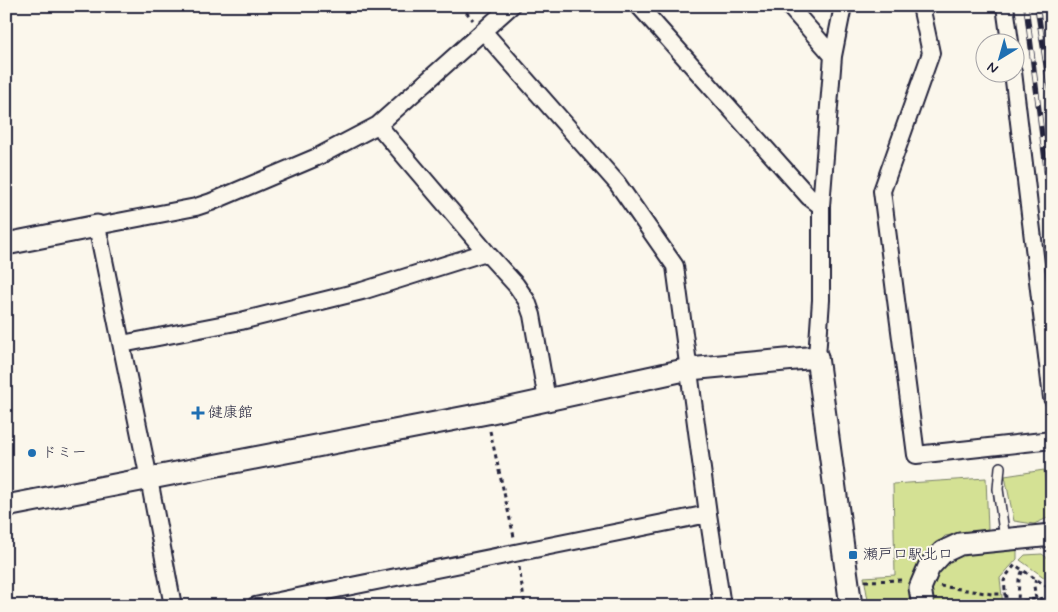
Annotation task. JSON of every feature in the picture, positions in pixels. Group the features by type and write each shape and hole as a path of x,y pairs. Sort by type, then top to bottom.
{"street":[{"path":"6,244 196,207 317,157 378,125 511,6"},
{"path":"639,6 808,196 821,206"},
{"path":"789,6 833,56"},
{"path":"843,6 833,56 821,206 820,300 817,356 850,606"},
{"path":"921,6 931,53 882,191 916,455 1052,440"},
{"path":"1005,6 1009,32"},
{"path":"483,31 617,183 675,266 722,606"},
{"path":"1014,82 1052,398"},
{"path":"378,125 516,285 527,301 532,315 547,400"},
{"path":"98,226 173,606"},
{"path":"122,344 241,321 362,291 486,252"},
{"path":"6,506 487,413 689,369 817,356"},
{"path":"256,606 318,600 517,553 708,514"},
{"path":"923,606 920,588 929,567 943,552 960,544 1052,535"}],"lane":[{"path":"1000,468 998,489 1005,540"}],"path":[{"path":"487,413 517,553 525,606"},
{"path":"1052,590 1015,566 1004,581 1007,604 1019,604 1035,599 1052,597"},
{"path":"1019,604 1018,579 1023,570"},
{"path":"1036,578 1034,586 1037,606"},
{"path":"1049,606 1052,603"}],"green space":[{"path":"1044,470 1050,517 1034,524 1014,521 1005,476"},
{"path":"986,478 988,529 945,536 918,564 910,585 911,606 869,606 864,577 895,575 893,484"},
{"path":"1017,547 1017,559 1000,578 1003,606 932,606 931,583 940,568 958,555"},
{"path":"1042,554 1052,561 1052,583 1020,560 1025,555"}],"railway":[{"path":"1026,6 1052,216"},
{"path":"1037,6 1052,94"}],"place":[{"name":"健康館","path":"198,413"},
{"name":"ドミー","path":"32,453"},
{"name":"瀬戸口駅北口","path":"853,555"}]}
